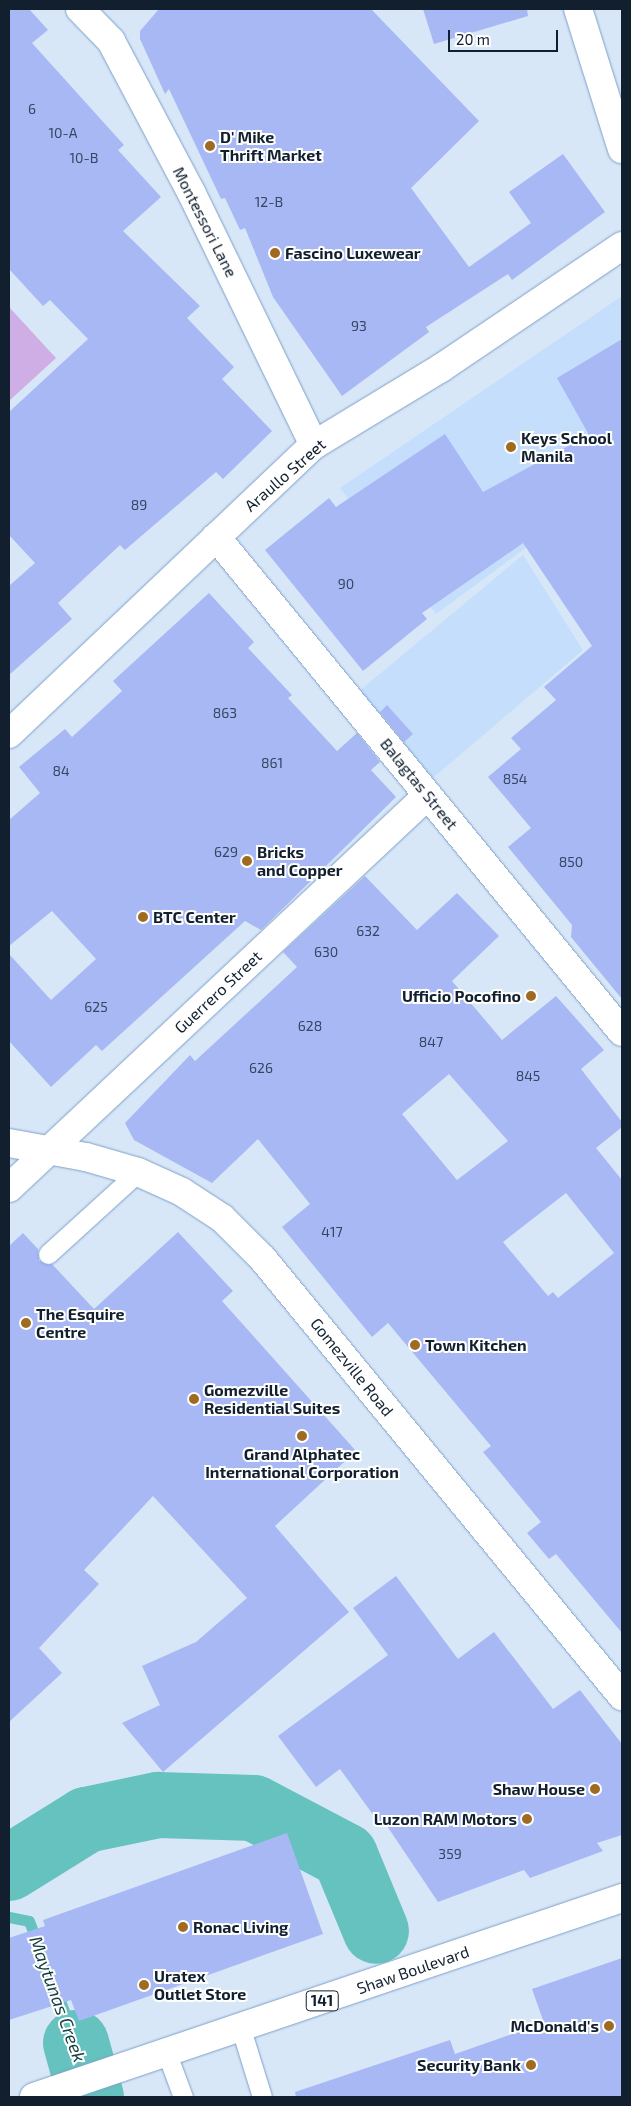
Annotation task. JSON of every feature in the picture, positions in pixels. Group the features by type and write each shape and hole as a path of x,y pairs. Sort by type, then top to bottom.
{"street":[{"name":"Montessori Lane","path":"80,9 111,41 192,194 314,445"},
{"path":"578,9 622,149"},
{"name":"Araullo Street","path":"9,734 314,445 441,368 622,246"},
{"name":"Balagtas Street","path":"216,537 622,1032"},
{"name":"Guerrero Street","path":"9,1188 428,795"},
{"name":"Gomezville Road","path":"9,1143 50,1150 138,1172 201,1204 249,1243 622,1696"},
{"name":"Shaw Boulevard","path":"34,2097 241,2029 622,1898"}],"lane":[{"path":"48,1254 138,1172"},
{"path":"241,2029 262,2097"},
{"path":"167,2054 183,2097"}],"shaded area":[{"name":"Keys School Manila","path":"622,296 622,496 527,547 436,614 340,488"},
{"path":"9,307 56,358 9,401"},
{"path":"523,555 583,650 433,778 358,692"}],"building":[{"path":"9,9 29,9 48,30 32,43 124,145 118,150 161,197 123,231 200,306 187,318 234,367 222,379 272,431 223,479 216,472 125,550 120,545 58,603 72,619 9,675 9,586 35,563 9,535 9,412 88,339 50,300 43,306 9,269"},
{"path":"159,9 371,9 479,121 411,188 469,267 531,223 509,192 563,154 605,212 512,280 508,274 426,327 429,332 342,396 273,297 245,228 240,230 225,198 221,199 169,89 165,94 140,39 140,31"},
{"path":"423,9 527,9 528,16 434,44"},
{"path":"622,339 622,999 571,937 572,925 508,847 531,828 488,777 521,749 511,738 556,700 544,687 592,646 523,543 422,613 427,619 363,671 265,550 329,498 336,507 445,434 483,492 589,435 557,378"},
{"path":"209,593 254,642 248,648 292,695 288,698 337,751 357,733 380,762 371,770 396,797 261,930 245,921 102,1051 96,1045 51,1087 9,1041 9,954 51,1000 96,959 52,911 9,946 9,820 40,793 19,767 65,729 72,737 122,691 113,681"},
{"path":"387,705 413,734 404,742 380,712"},
{"path":"365,876 417,930 457,893 499,936 452,981 502,1040 556,996 604,1050 581,1069 622,1122 622,1127 596,1148 622,1180 622,1633 556,1554 549,1559 527,1533 541,1522 483,1452 491,1446 388,1323 372,1337 282,1227 310,1204 258,1139 212,1183 134,1140 125,1123 190,1055 195,1061 297,967 283,952","holes":["449,1074 508,1141 457,1180 402,1114","566,1193 614,1253 558,1298 553,1292 548,1296 503,1242"]},
{"path":"178,1232 233,1291 222,1301 356,1451 275,1526 349,1612 163,1772 122,1723 160,1705 142,1666 196,1642 247,1598 153,1496 84,1570 99,1584 39,1648 62,1673 9,1722 9,1246 23,1233 38,1249 39,1261 52,1264 94,1309"},
{"path":"396,1576 458,1659 494,1632 553,1709 580,1690 622,1744 622,1835 597,1843 603,1851 530,1878 524,1870 438,1902 383,1820 379,1823 340,1769 316,1787 278,1736 388,1655 353,1608"},
{"name":"Ronac Living","path":"287,1833 323,1934 79,2021 71,2000 9,2020 9,1938 45,1926 43,1920"},
{"path":"622,1958 622,2097 296,2097 295,2092 450,2040 455,2054 544,2023 532,1989"}],"waterway":[{"path":"9,1868 86,1820 158,1805 254,1808 345,1856 376,1931"},
{"name":"Maytunas Creek","path":"9,1917 29,1921 38,1945"},
{"name":"Maytunas Creek","path":"56,1990 76,2043"},
{"name":"Maytunas Creek","path":"76,2043 91,2097"}],"place":[{"name":"D' Mike Thrift Market","path":"210,146"},
{"name":"Fascino Luxewear","path":"275,253"},
{"name":"Keys School Manila","path":"511,447"},
{"name":"Bricks and Copper","path":"247,861"},
{"name":"BTC Center","path":"143,917"},
{"name":"Ufficio Pocofino","path":"531,996"},
{"name":"The Esquire Centre","path":"26,1323"},
{"name":"Town Kitchen","path":"415,1345"},
{"name":"Gomezville Residential Suites","path":"194,1399"},
{"name":"Grand Alphatec International Corporation","path":"302,1436"},
{"name":"Shaw House","path":"595,1789"},
{"name":"Luzon RAM Motors","path":"527,1819"},
{"name":"Ronac Living","path":"183,1927"},
{"name":"Uratex Outlet Store","path":"144,1985"},
{"name":"McDonald's","path":"609,2026"},
{"name":"Security Bank","path":"531,2065"}]}
